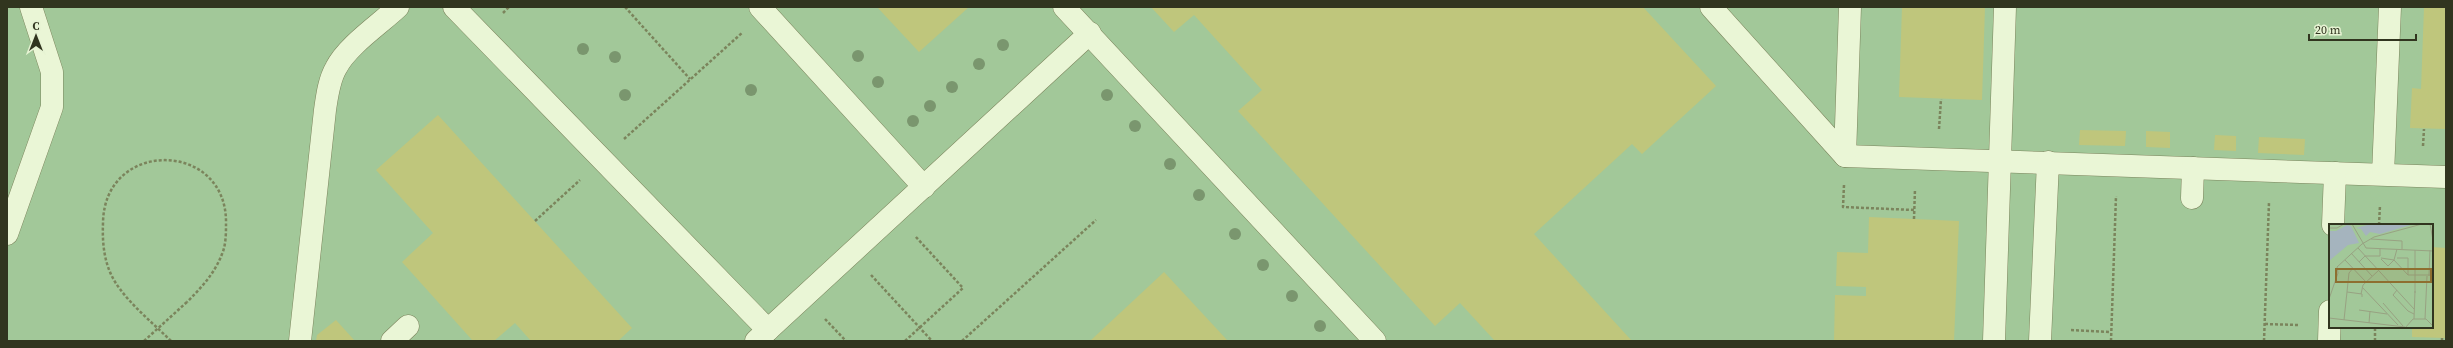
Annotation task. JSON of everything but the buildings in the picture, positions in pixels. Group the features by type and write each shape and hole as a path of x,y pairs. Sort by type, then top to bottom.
{"lane":[{"path":"7,234 52,107 52,72 31,7"},
{"path":"300,341 325,110 330,82 336,67 345,55 398,7"},
{"path":"454,7 602,160 762,336 1090,33"},
{"path":"1064,7 1090,33 1374,341"},
{"path":"1711,7 1845,156 2446,177"},
{"path":"1845,156 1850,7"},
{"path":"1994,341 2005,7"},
{"path":"2383,174 2390,7"},
{"path":"762,9 924,187"},
{"path":"2041,335 2048,162"},
{"path":"2192,198 2193,168"},
{"path":"2333,224 2335,173"},
{"path":"392,341 408,326"},
{"path":"2329,328 2329,341"}],"path":[{"path":"625,7 690,79"},
{"path":"602,160 690,79 762,9"},
{"path":"1845,156 1843,207 1914,210"},
{"path":"144,341 155,331 160,326 166,322 187,302 209,278 223,253 226,231 226,214 223,202 212,182 199,170 183,162 166,160 148,161 132,168 118,180 108,194 103,211 103,229 104,254 110,273 120,290 154,324 159,330 170,341"},
{"path":"2111,341 2117,165"},
{"path":"2264,341 2270,170"},
{"path":"535,221 557,201"},
{"path":"1914,203 1914,219"},
{"path":"965,340 1096,220"},
{"path":"906,341 963,288 931,253"},
{"path":"869,273 932,341"},
{"path":"2374,341 2375,328"},
{"path":"2041,335 2112,332"},
{"path":"841,335 846,341"}],"green space":[{"path":"7,7 2446,7 2446,341 7,341"}]}
